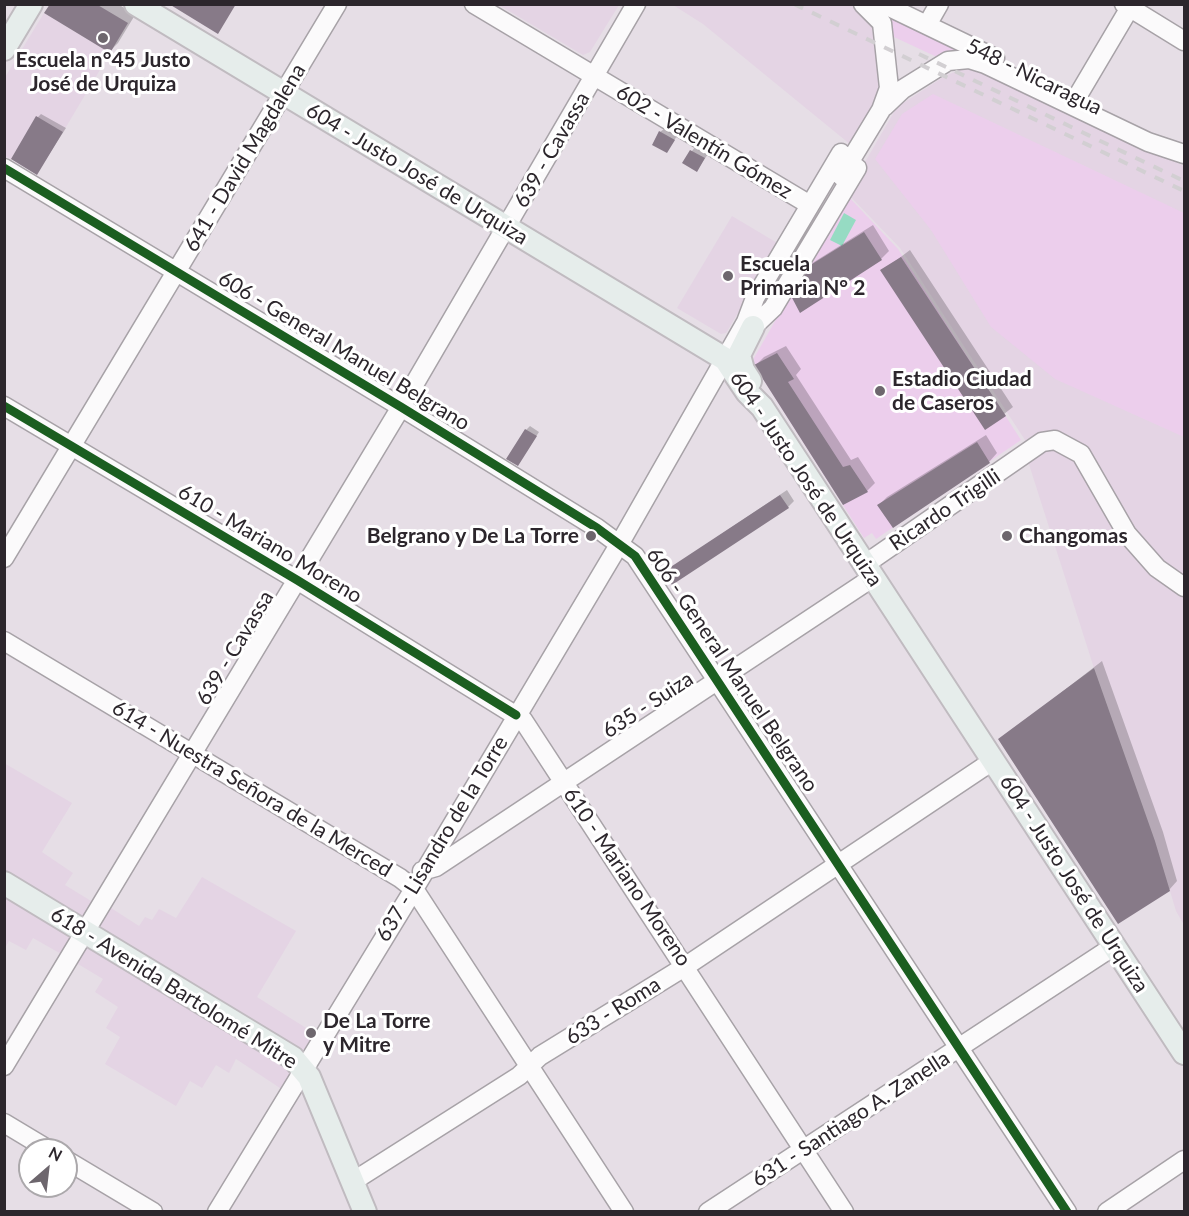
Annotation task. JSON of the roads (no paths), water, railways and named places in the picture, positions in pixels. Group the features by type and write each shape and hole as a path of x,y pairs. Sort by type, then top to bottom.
{"main road":[{"path":"4,49 31,4"},
{"name":"604 - Justo José de Urquiza","path":"136,4 725,359 747,392 762,407 1185,1053"},
{"path":"750,325 739,359 762,407"},
{"name":"618 - Avenida Bartolomé Mitre","path":"4,883 293,1058 304,1069 365,1212"}],"street":[{"name":"641 - David Magdalena","path":"4,558 337,4"},
{"name":"602 - Valentín Gómez","path":"474,4 810,205"},
{"name":"639 - Cavassa","path":"4,1066 401,406 636,4"},
{"path":"750,325 881,110 889,88 890,76 883,27 877,16 863,4"},
{"name":"548 - Nicaragua","path":"883,4 1185,152"},
{"path":"927,25 939,4"},
{"path":"1077,98 1128,6 1185,41"},
{"path":"881,110 912,83 948,61 963,58 985,64 1148,142 1185,152"},
{"name":"637 - Lisandro de la Torre","path":"750,325 755,298 841,153"},
{"name":"637 - Lisandro de la Torre","path":"217,1212 414,889 422,871 620,543 725,359 750,325 773,308 860,163"},
{"name":"606 - General Manuel Belgrano","path":"4,168 401,406 620,543 635,556 1067,1212"},
{"name":"610 - Mariano Moreno","path":"4,406 297,580 523,720 686,966 844,1212"},
{"name":"Ricardo Trigilli","path":"868,571 1042,442 1049,440 1074,448 1086,462 1127,534 1157,568 1185,587"},
{"name":"635 - Suiza","path":"422,871 436,867 719,681 868,571"},
{"name":"614 - Nuestra Señora de la Merced","path":"4,641 194,753 400,878 414,889 624,1212"},
{"name":"633 - Roma","path":"352,1182 519,1076 540,1056 686,966 994,760"},
{"name":"631 - Santiago A. Zanella","path":"708,1212 1114,946"},
{"path":"4,1123 30,1138"},
{"path":"1107,1212 1185,1160"},
{"path":"78,1167 153,1212"}],"railway":[{"path":"794,4 1184,191"},
{"path":"919,54 1184,181"}],"place":[{"name":"Escuela n°45 Justo José de Urquiza","path":"103,38"},
{"name":"Escuela Primaria N° 2","path":"728,276"},
{"name":"Estadio Ciudad de Caseros","path":"880,391"},
{"name":"Belgrano y De La Torre","path":"591,536"},
{"name":"Changomas","path":"1007,536"},
{"name":"De La Torre y Mitre","path":"311,1033"}]}
